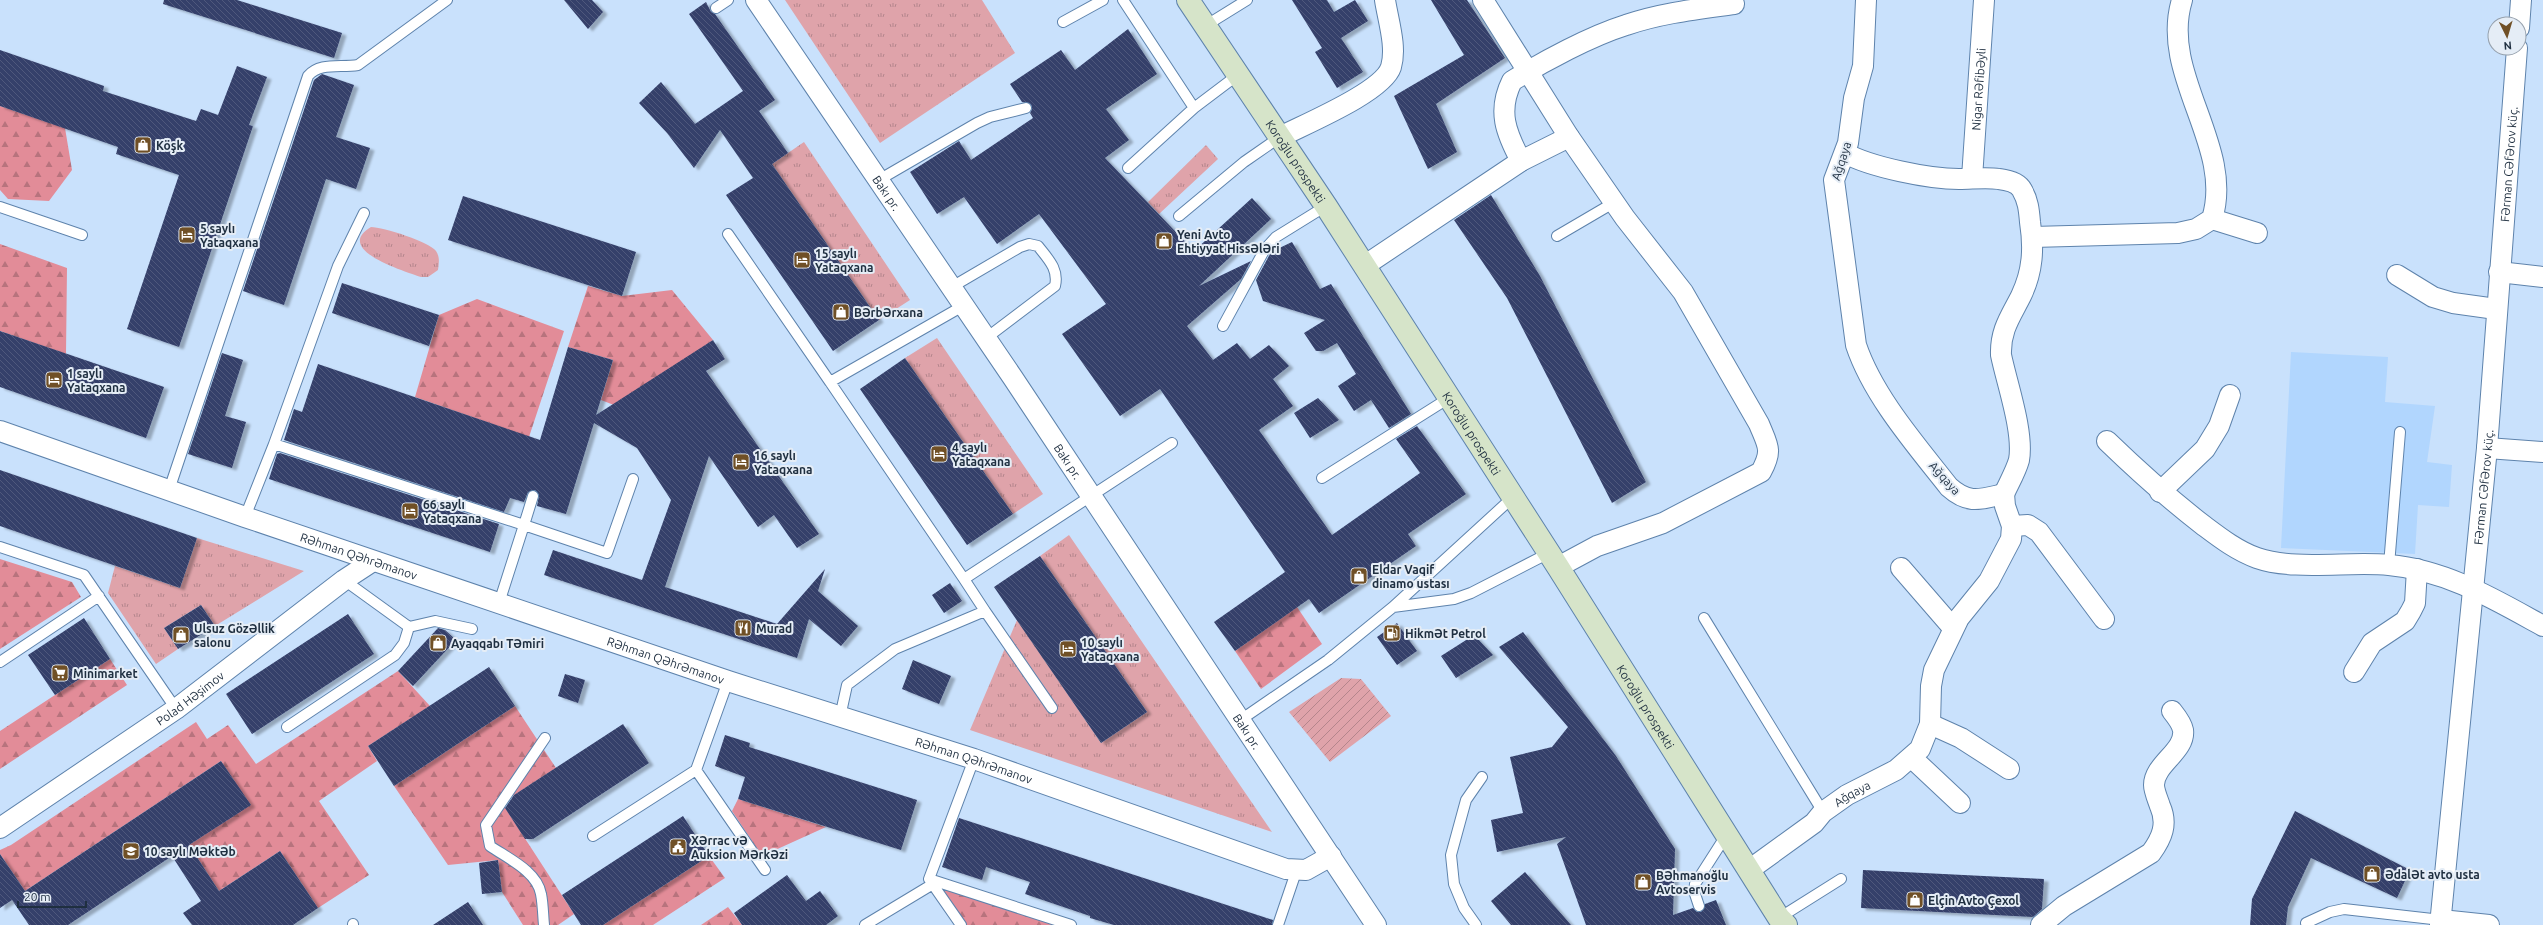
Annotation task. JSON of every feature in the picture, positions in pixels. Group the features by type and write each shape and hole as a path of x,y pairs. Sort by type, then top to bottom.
{"street":[{"name":"Bakı pr.","path":"756,0 877,181 986,339 1089,496 1376,925"},
{"name":"Koroğlu prospekti","path":"1188,0 1326,206 1553,560 1782,923"},
{"path":"1280,137 1353,101 1386,78 1391,66 1393,47 1385,0"},
{"path":"1483,0 1529,70 1569,138 1615,202 1684,292 1759,424 1767,444 1769,458 1761,472 1663,523 1553,560"},
{"name":"Ağqaya","path":"1866,0 1863,66 1854,98 1851,129 1845,153 1836,173 1833,190 1856,345 1862,364 1874,386 1918,446 1955,492 1960,497 1975,500 2004,494"},
{"name":"Nigar Rəfibəyli","path":"1972,178 1984,0"},
{"path":"2033,237 2178,233 2196,230 2212,219 2217,204 2215,180 2208,147 2179,59 2176,39 2182,0"},
{"path":"2520,16 2521,0"},
{"path":"1521,161 1505,126 1506,93 1512,80 1596,36 1627,24 1678,12 1734,4"},
{"name":"Fərman Cəfərov küç.","path":"2440,922 2487,448 2496,309 2516,56"},
{"path":"1364,266 1521,161 1569,138"},
{"path":"1845,153 1871,164 1939,177 1998,178 2020,186 2027,197 2033,237 2031,267 2021,295 2008,318 2000,343 2001,354 2018,427 2020,445 2018,461 2004,494 2005,506 2012,526 2028,525 2039,532 2104,619"},
{"path":"2212,219 2257,233"},
{"path":"2499,272 2543,277"},
{"path":"2397,275 2433,298 2453,303 2496,309"},
{"path":"2160,492 2205,449 2219,426 2230,395"},
{"name":"Rəhman Qəhrəmanov","path":"0,431 373,561 728,681 974,759 1296,872"},
{"path":"2107,441 2160,492 2236,548 2257,558 2286,563 2390,565 2439,574 2474,588 2543,626"},
{"path":"2487,448 2543,452"},
{"name":"Ağqaya","path":"1749,870 1814,823 1823,812 1847,795 1896,770 1912,758 1920,749 1930,724 1931,686 1934,670 1953,628 1989,581 2011,539 2012,526"},
{"name":"Polad Həşimov","path":"0,828 176,709 344,580 373,561"},
{"path":"1901,568 1953,628"},
{"path":"2354,672 2372,643 2405,620 2411,611 2415,603 2417,569"},
{"path":"2041,925 2064,906 2151,853 2160,842 2165,828 2154,785 2158,774 2183,740 2183,729 2172,712"},
{"path":"1930,724 1961,738 2009,769"},
{"path":"1912,758 1960,803"},
{"path":"1296,872 1311,868 1331,856"},
{"path":"2440,922 2489,925"}],"lane":[{"path":"169,490 308,76 314,69 324,66 342,68 358,65 447,0"},
{"path":"716,8 728,0"},
{"path":"1063,22 1103,0"},
{"path":"1123,0 1194,108"},
{"path":"1205,26 1247,0"},
{"path":"1128,168 1194,108 1239,74"},
{"path":"877,181 977,123 990,117 1026,108"},
{"path":"1179,216 1244,162 1280,137"},
{"path":"1557,236 1615,202"},
{"path":"1223,326 1265,249 1276,237 1326,206"},
{"path":"0,207 82,235"},
{"path":"245,517 274,444 338,266 364,213"},
{"path":"728,234 964,579 984,611 1052,708"},
{"path":"950,288 1020,247 1029,244 1038,246 1053,265 1057,277 1055,286 986,339"},
{"path":"830,382 963,306"},
{"path":"1322,478 1449,398"},
{"path":"2390,565 2400,432"},
{"path":"964,579 1172,443"},
{"path":"274,444 607,553 633,479"},
{"path":"499,603 533,496"},
{"path":"1239,721 1328,660 1393,607 1512,498"},
{"path":"0,547 84,575 176,709"},
{"path":"1393,607 1454,599 1553,560"},
{"path":"344,580 409,627 435,621 472,629"},
{"path":"0,662 99,596"},
{"path":"840,717 847,685 895,649 984,611"},
{"path":"1704,618 1823,812"},
{"path":"287,727 395,655 404,643 409,627"},
{"path":"593,836 696,770 728,681"},
{"path":"544,925 541,892 534,880 525,870 490,846 486,825 545,738"},
{"path":"864,925 931,881 974,759"},
{"path":"696,770 764,870"},
{"path":"1476,925 1464,908 1454,884 1451,855 1466,800 1482,777"},
{"path":"1700,906 1694,891 1695,884 1727,834"},
{"path":"1278,925 1296,872"},
{"path":"1782,923 1841,879"},
{"path":"931,881 961,925"},
{"path":"931,881 1071,925"},
{"path":"2306,923 2330,912 2344,909 2440,922"}],"shaded area":[{"path":"2291,352 2388,357 2385,402 2435,406 2427,462 2452,465 2449,507 2418,505 2415,554 2281,548"}],"green space":[{"path":"785,0 982,0 1015,53 880,143"},
{"path":"0,106 65,128 72,170 49,201 8,199 0,190"},
{"path":"804,142 910,300 879,320 772,164"},
{"path":"1206,145 1218,159 1159,214 1148,202"},
{"path":"371,227 385,229 416,239 432,247 438,256 438,270 428,277 421,277 376,259 366,252 360,244 361,236"},
{"path":"0,244 67,268 66,354 0,331"},
{"path":"588,286 622,296 672,290 713,340 619,407 601,400 613,360 568,347"},
{"path":"477,299 564,331 529,437 415,397 439,315"},
{"path":"937,338 1043,494 1013,514 905,358"},
{"path":"1069,535 1272,832 970,730 1017,620 1101,743 1147,712 1040,556"},
{"path":"197,538 304,571 215,626 201,605 164,628 178,649 156,664 108,593 115,566 180,588"},
{"path":"0,559 72,582 81,597 0,649"},
{"path":"1297,607 1322,644 1261,689 1235,651"},
{"path":"110,659 127,685 0,769 0,731"},
{"path":"398,671 430,706 368,746 377,761 319,801 369,875 318,908 280,851 219,891 189,845 250,805 221,761 25,891 0,854 0,850 11,845 196,722 207,739 228,725 256,764"},
{"path":"1341,678 1361,679 1391,716 1330,762 1289,712"},
{"path":"515,706 556,768 502,803 574,914 558,925 523,925 502,892 498,860 448,865 394,786"},
{"path":"738,799 826,827 762,856 732,811"},
{"path":"709,856 725,878 653,925 603,925"},
{"path":"940,885 1053,923 1053,925 966,925"},
{"path":"728,907 742,925 701,925"}],"building":[{"path":"164,0 237,0 342,33 334,58 163,4"},
{"path":"564,0 592,0 603,12 588,29"},
{"path":"1292,0 1327,0 1334,12 1355,0 1368,21 1341,38 1363,72 1337,88 1315,52 1322,48"},
{"path":"1431,0 1467,0 1505,58 1436,104 1457,152 1428,169 1394,96 1464,55"},
{"path":"706,2 711,12 715,14 775,100 759,111 788,153 772,164 879,320 833,351 726,195 753,178 720,130 694,168 667,133 639,103 661,82 695,124 743,91 689,14"},
{"path":"1128,29 1157,74 1106,109 1129,140 1105,158 1194,251 1252,198 1271,219 1199,286 1251,261 1241,279 1187,326 1213,360 1237,343 1250,359 1269,345 1289,366 1273,379 1293,406 1259,430 1332,535 1420,473 1396,439 1417,426 1466,494 1408,534 1416,546 1319,613 1309,599 1235,651 1214,622 1285,572 1160,389 1120,416 1062,334 1106,304 1039,214 997,244 964,197 937,214 910,172 959,141 971,160 1033,118 1030,113 1032,109 1031,104 1022,102 1010,84 1061,50 1075,70"},
{"path":"0,50 104,86 103,91 196,121 201,109 218,115 237,66 267,77 249,125 253,126 179,347 127,329 179,175 116,154 118,147 0,106"},
{"path":"322,74 354,85 336,137 370,148 356,189 326,179 284,305 243,291 314,80"},
{"path":"1491,195 1540,276 1646,482 1612,503 1507,298 1454,220"},
{"path":"463,196 636,252 622,296 448,240"},
{"path":"1292,242 1320,289 1331,284 1411,414 1389,428 1371,400 1354,411 1338,386 1356,374 1337,343 1323,351 1316,351 1304,333 1325,320 1263,301 1256,280 1271,252"},
{"path":"342,283 439,315 429,346 332,313"},
{"path":"0,331 164,387 146,438 0,387"},
{"path":"713,340 725,359 706,371 819,534 797,548 774,515 758,527 709,456 665,587 777,624 825,569 818,591 858,626 841,646 809,619 797,658 544,575 553,550 642,580 671,500 637,448 594,423 566,514 537,506 539,495 535,490 528,492 524,502 510,498 504,512 284,440 294,409 302,412 318,364 540,440 568,347 613,360 596,415"},
{"path":"222,353 243,360 225,416 246,422 232,468 188,454"},
{"path":"905,358 1013,514 967,545 860,389"},
{"path":"1318,398 1339,420 1310,438 1294,413"},
{"path":"280,453 499,524 490,552 269,479 277,454"},
{"path":"0,470 197,538 180,588 0,526"},
{"path":"1040,556 1147,712 1101,743 994,587"},
{"path":"950,583 962,601 944,613 932,595"},
{"path":"201,605 215,626 178,649 164,628"},
{"path":"348,614 374,654 252,734 226,694"},
{"path":"84,618 110,659 55,695 28,655"},
{"path":"1397,623 1417,651 1397,665 1377,637"},
{"path":"438,628 445,630 456,640 413,686 398,671"},
{"path":"1523,632 1616,756 1675,849 1673,915 1693,908 1697,912 1701,912 1705,904 1716,900 1726,925 1586,925 1557,844 1566,837 1497,852 1491,820 1523,813 1510,757 1552,747 1568,727 1499,647"},
{"path":"1474,635 1493,655 1456,678 1441,656"},
{"path":"913,660 951,676 939,704 902,689"},
{"path":"489,667 515,706 394,786 368,746"},
{"path":"565,674 585,680 578,703 558,696"},
{"path":"623,724 649,763 533,839 525,839 505,808 514,795"},
{"path":"725,735 750,743 749,747 917,800 901,850 738,799 745,777 715,766"},
{"path":"221,761 251,805 189,845 219,891 280,851 318,908 293,925 192,925 183,913 201,901 172,856 68,925 29,925 12,900 0,908 0,854 25,891 22,893"},
{"path":"2295,811 2410,870 2397,898 2311,858 2288,907 2286,925 2250,925 2252,899"},
{"path":"683,816 709,856 603,925 581,925 562,895"},
{"path":"959,818 1273,920 1272,925 1114,925 1090,918 1090,916 1025,894 1030,882 986,867 982,880 942,867"},
{"path":"498,860 502,892 482,894 479,863"},
{"path":"1863,870 2044,879 2042,909 2033,917 1861,908"},
{"path":"1525,872 1571,925 1511,925 1491,901"},
{"path":"787,875 806,901 820,891 838,916 826,925 742,925 734,913"},
{"path":"468,902 483,925 433,925"}],"place":[{"name":"Köşk","path":"143,145"},
{"name":"5 saylı Yataqxana","path":"187,235"},
{"name":"Yeni Avto Ehtiyyat Hissələri","path":"1164,241"},
{"name":"15 saylı Yataqxana","path":"802,260"},
{"name":"Bərbərxana","path":"841,312"},
{"name":"1 saylı Yataqxana","path":"54,380"},
{"name":"4 saylı Yataqxana","path":"939,454"},
{"name":"16 saylı Yataqxana","path":"741,462"},
{"name":"66 saylı Yataqxana","path":"410,511"},
{"name":"Eldar Vaqif dinamo ustası","path":"1359,576"},
{"name":"Murad","path":"743,628"},
{"name":"Hikmət Petrol","path":"1392,633"},
{"name":"Ulsuz Gözəllik salonu","path":"181,635"},
{"name":"Ayaqqabı Təmiri","path":"438,643"},
{"name":"10 saylı Yataqxana","path":"1068,649"},
{"name":"Minimarket","path":"60,673"},
{"name":"Xərrac və Auksion Mərkəzi","path":"678,847"},
{"name":"10 saylı Məktəb","path":"131,851"},
{"name":"Ədalət avto usta","path":"2372,874"},
{"name":"Bəhmanoğlu Avtoservis","path":"1643,882"},
{"name":"Elçin Avto Çexol","path":"1915,900"}]}
